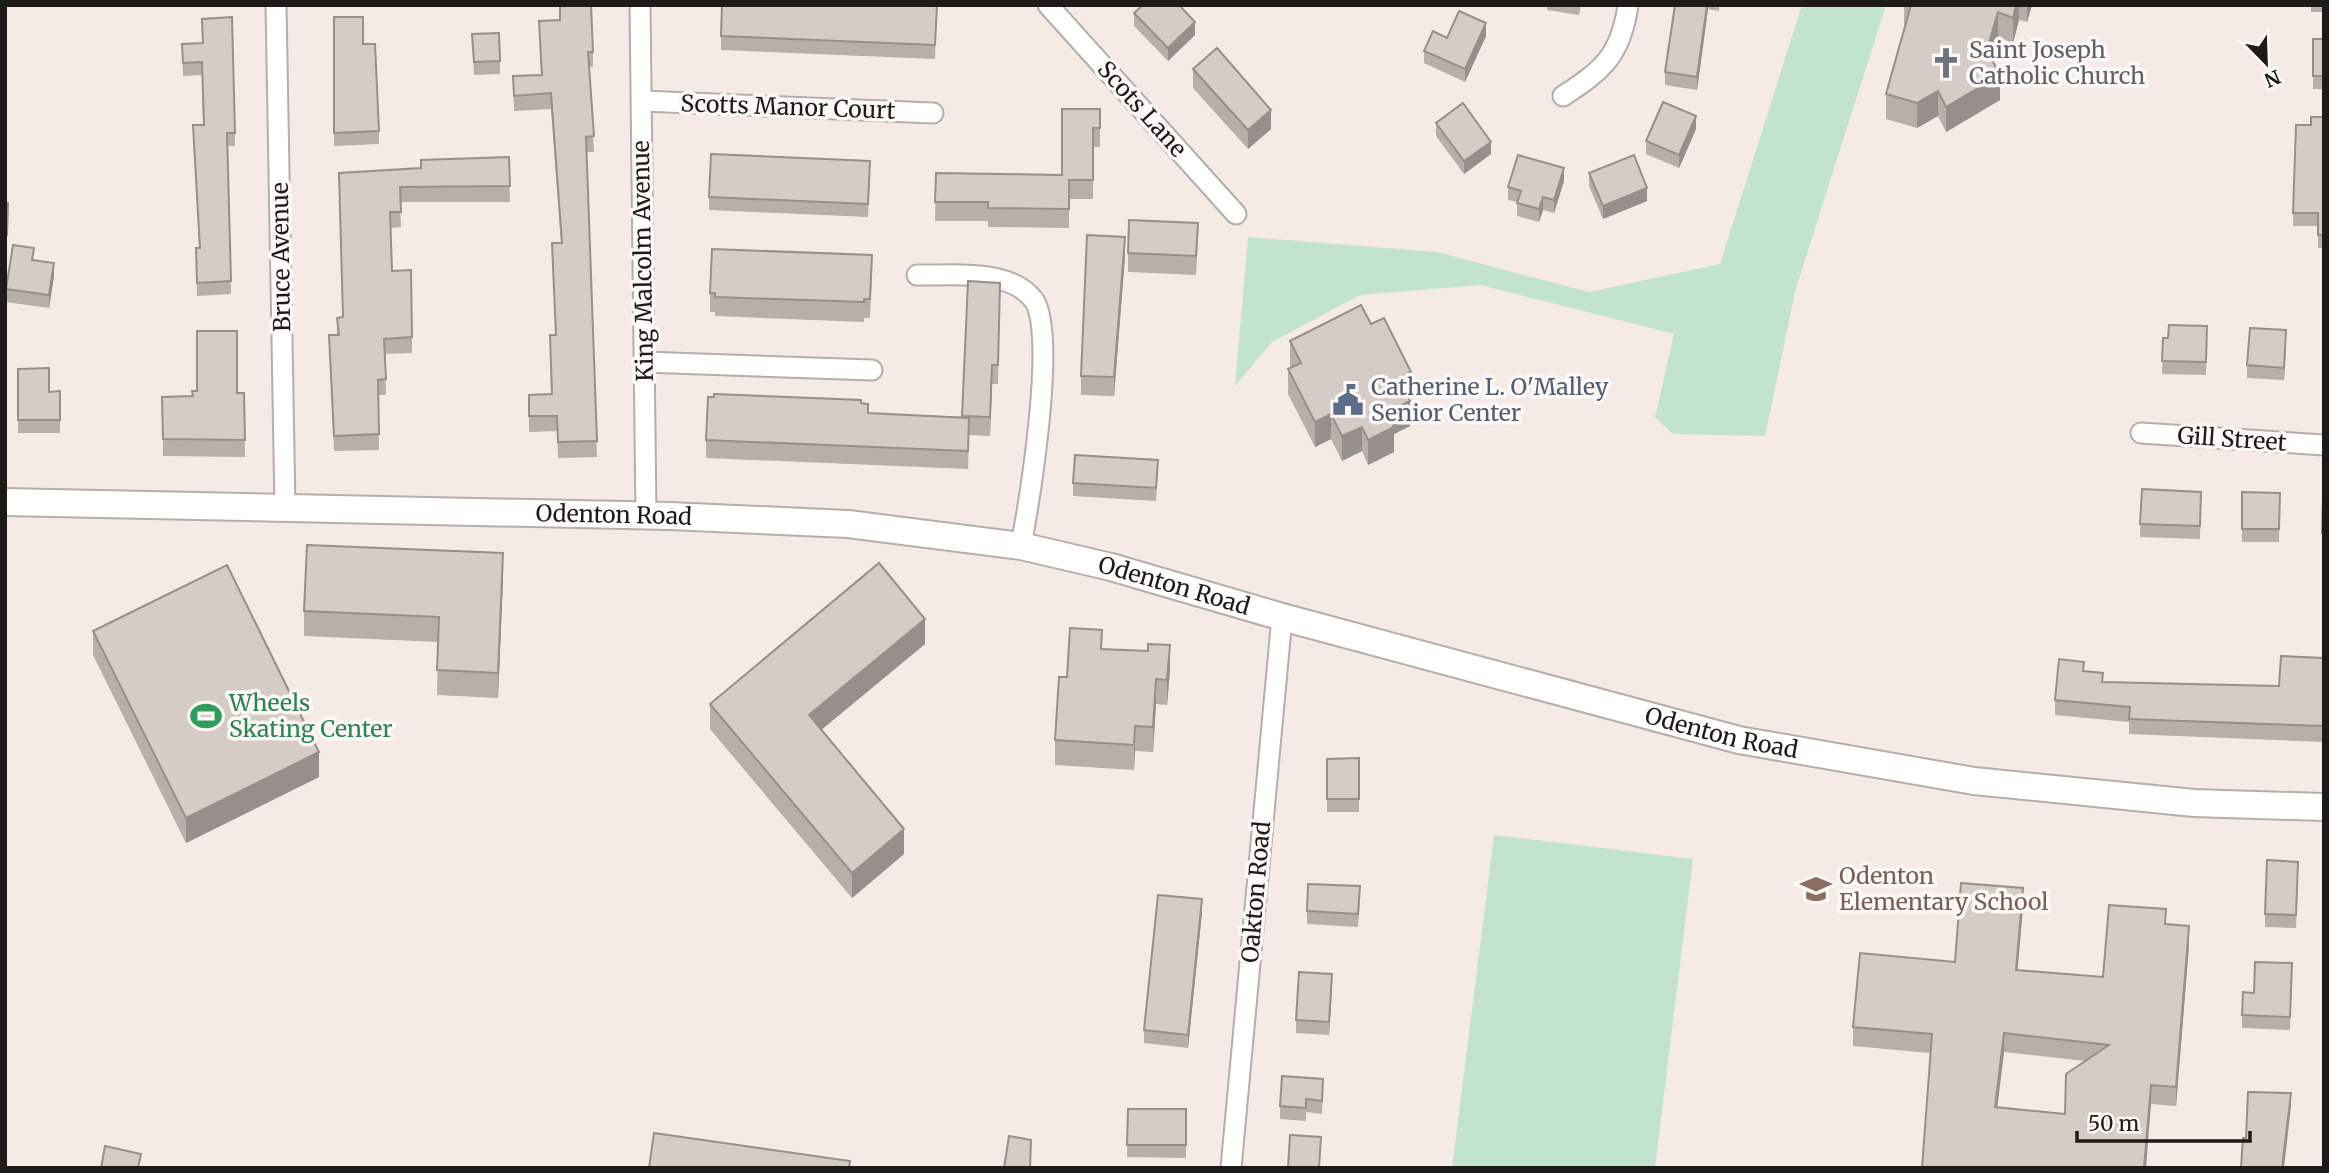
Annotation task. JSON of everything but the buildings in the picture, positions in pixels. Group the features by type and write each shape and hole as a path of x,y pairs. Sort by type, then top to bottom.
{"street":[{"name":"Bruce Avenue","path":"276,5 285,508"},
{"name":"King Malcolm Avenue","path":"640,5 646,517"},
{"name":"Scots Lane","path":"1048,5 1236,214"},
{"path":"1563,96 1602,70 1625,30 1628,5"},
{"name":"Scotts Manor Court","path":"642,101 933,113"},
{"path":"917,275 987,277 1014,284 1034,300 1044,326 1034,483 1021,546"},
{"path":"644,362 872,370"},
{"name":"Gill Street","path":"2141,433 2324,445"},
{"name":"Odenton Road","path":"5,502 848,524 1021,546 1111,567 1282,617 1749,741 1973,781 2194,803 2324,807"},
{"name":"Oakton Road","path":"1231,1168 1282,617"}],"green space":[{"path":"1802,5 1886,5 1796,288 1765,436 1673,434 1655,417 1674,334 1481,285 1360,295 1272,342 1235,386 1248,237 1437,252 1589,292 1720,264"},
{"path":"1494,835 1693,859 1655,1168 1452,1168"}],"place":[{"name":"Saint Joseph Catholic Church","path":"1946,63"},
{"name":"Catherine L. O'Malley Senior Center","path":"1348,400"},
{"name":"Wheels Skating Center","path":"206,716"},
{"name":"Odenton Elementary School","path":"1816,889"}]}
